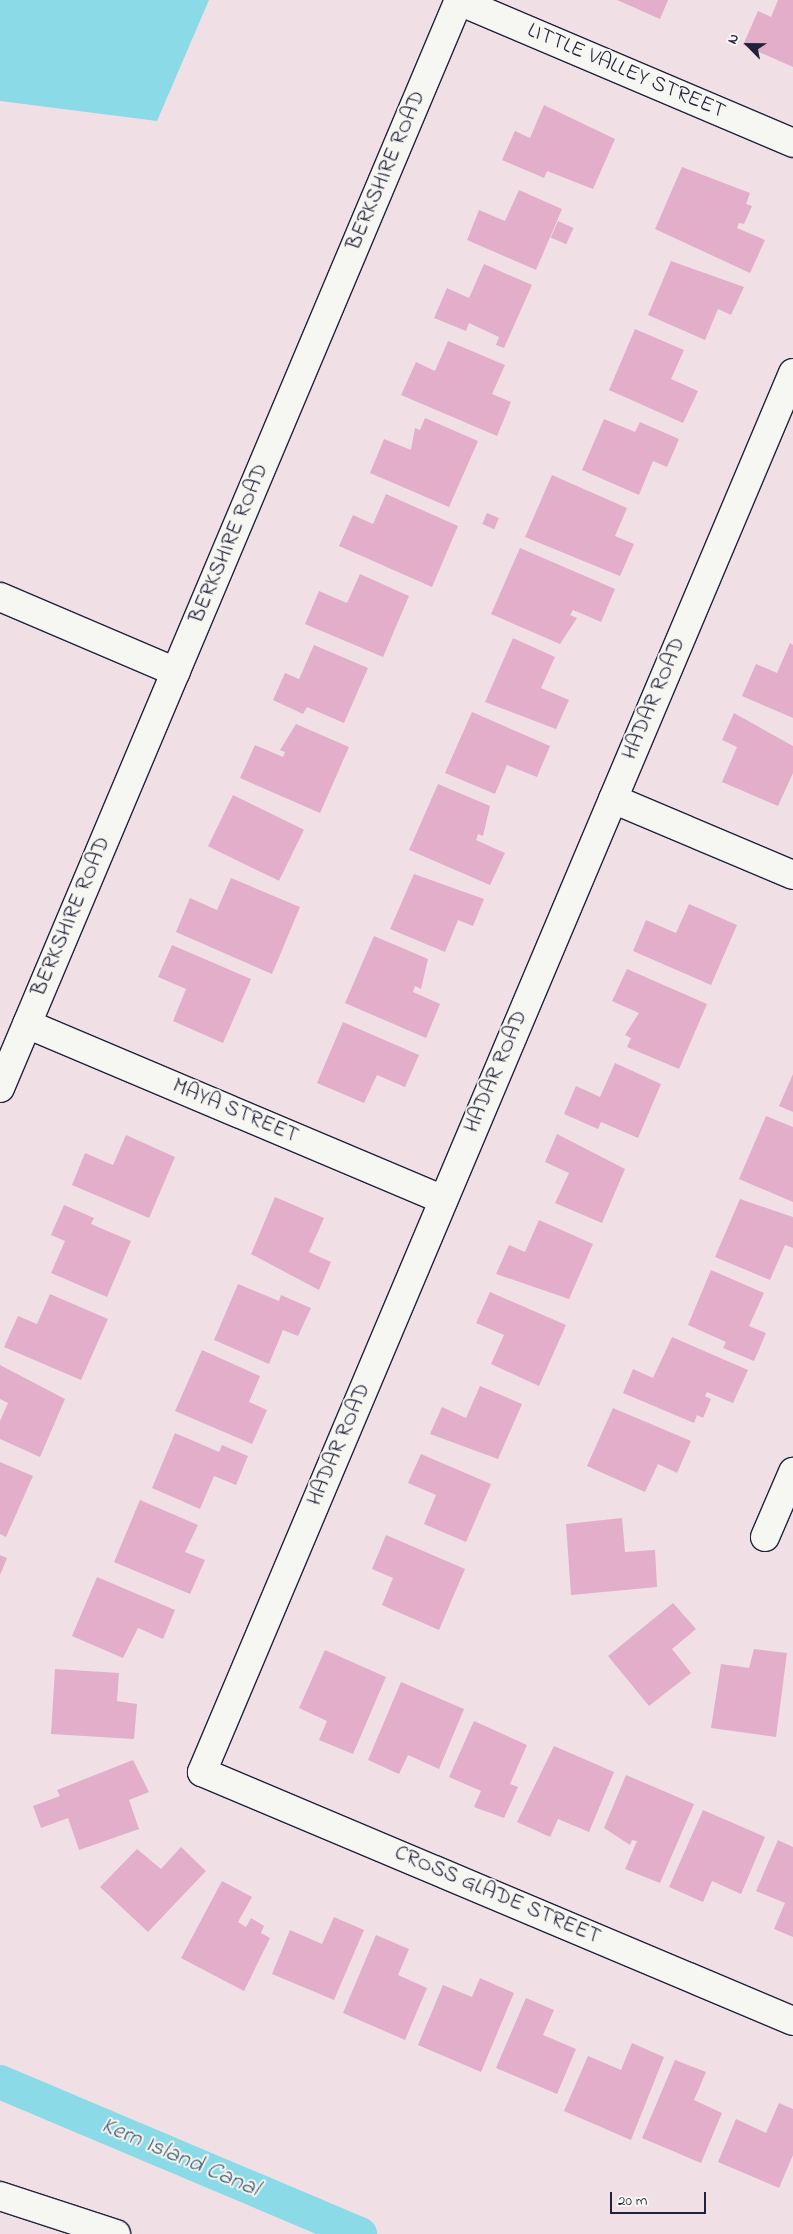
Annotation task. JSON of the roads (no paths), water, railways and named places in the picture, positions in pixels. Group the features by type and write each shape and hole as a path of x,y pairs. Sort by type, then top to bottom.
{"street":[{"name":"LITTLE VALLEY STREET","path":"459,1 793,143"},
{"name":"BERKSHIRE ROAD","path":"0,1088 459,1"},
{"name":"HADAR ROAD","path":"202,1772 793,373"},
{"path":"0,597 176,672"},
{"path":"613,799 793,875"},
{"name":"MAYA STREET","path":"27,1024 443,1200"},
{"path":"765,1538 793,1472"},
{"name":"CROSS GLADE STREET","path":"202,1772 793,2021"},
{"path":"0,2196 116,2234"}],"water":[{"path":"0,0 209,0 157,121 0,101"}],"waterway":[{"name":"Kern Island Canal","path":"0,2082 360,2234"}]}
